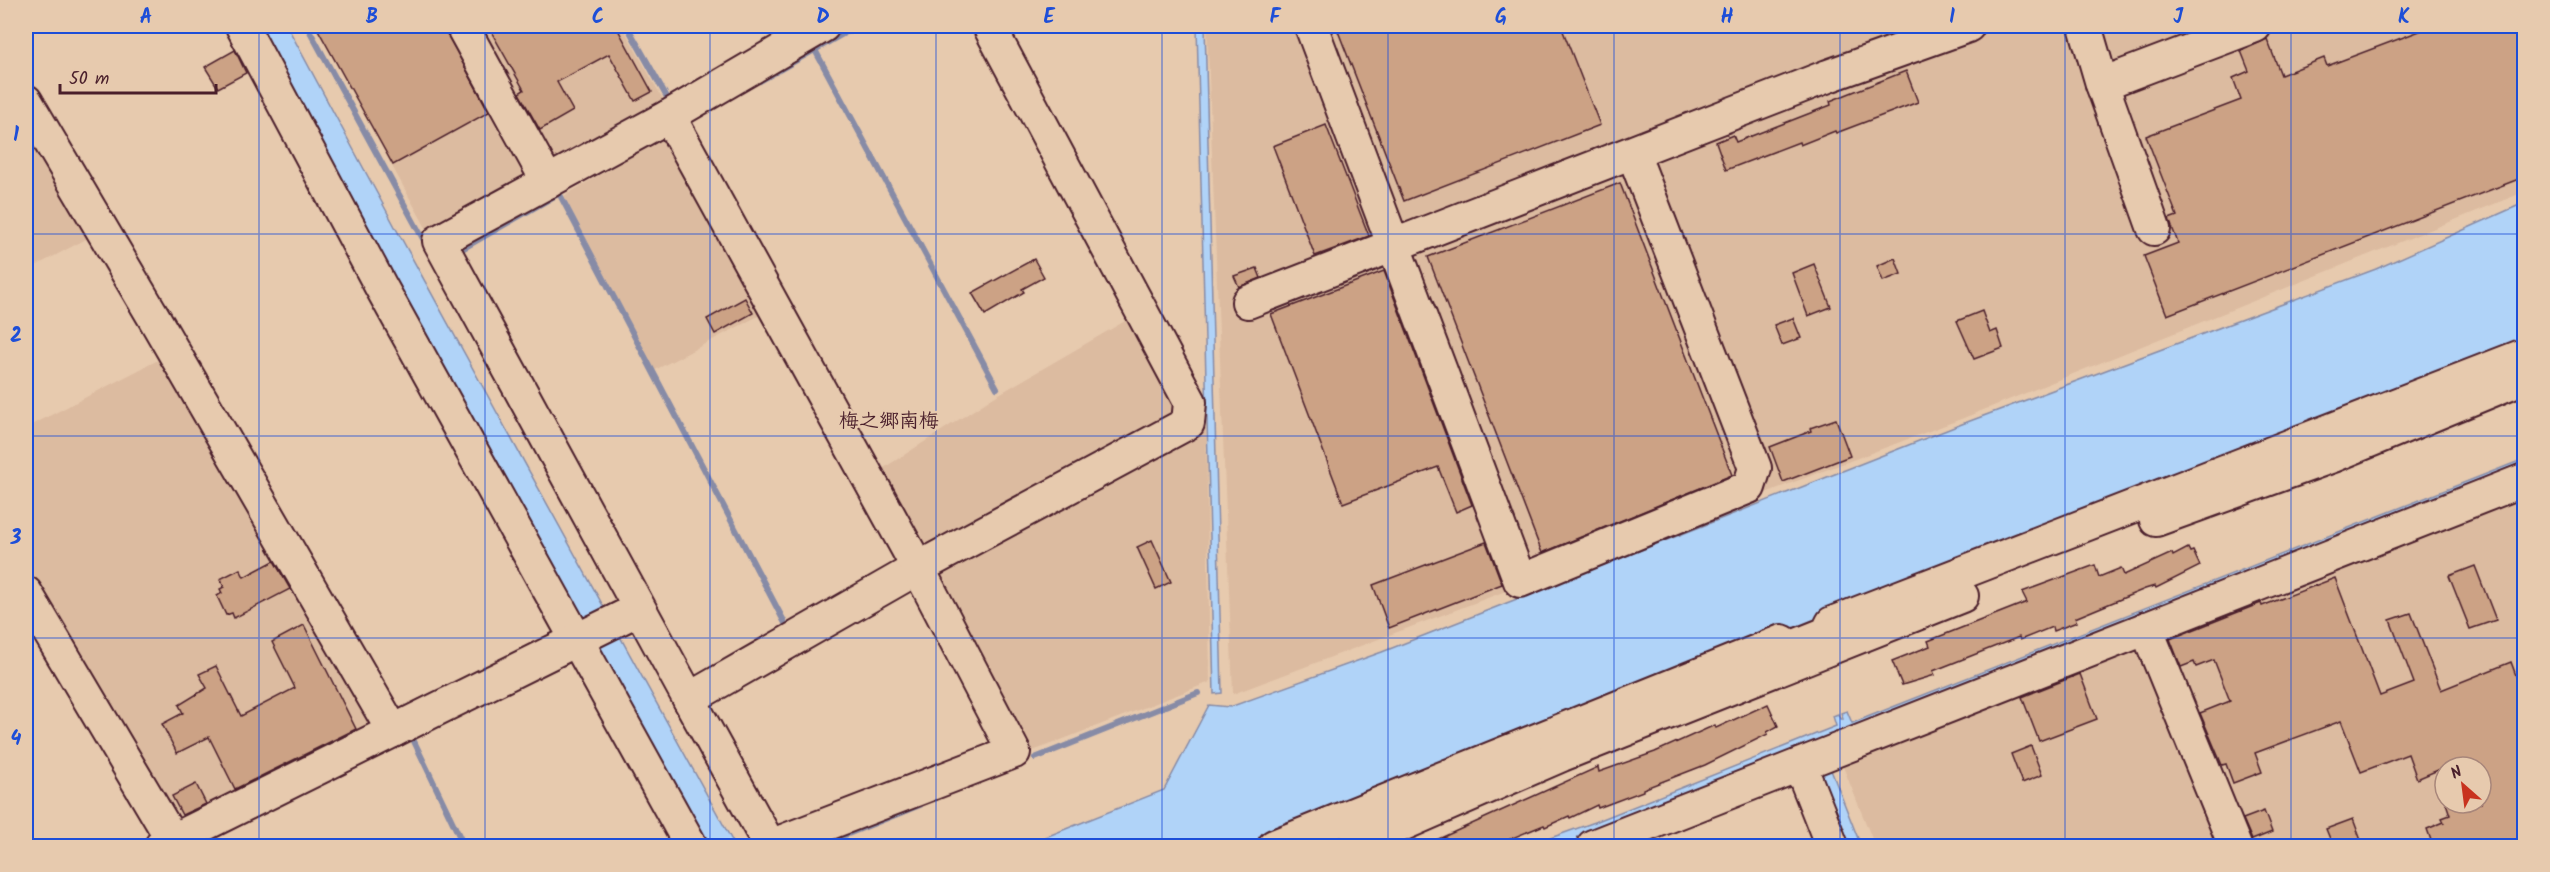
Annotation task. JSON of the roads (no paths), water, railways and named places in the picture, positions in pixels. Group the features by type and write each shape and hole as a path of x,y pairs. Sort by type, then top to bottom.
{"street":[{"path":"242,26 380,285 581,638 691,846"},
{"path":"462,26 548,182"},
{"path":"689,699 918,568 1188,423 1190,402 989,26"},
{"path":"1311,26 1520,581 1749,488 1755,468 1633,153"},
{"path":"1248,302 1828,76 1968,26"},
{"path":"2085,26 2102,84 2154,229"},
{"path":"2102,84 2255,26"},
{"path":"669,116 918,568 1014,752 770,846 689,699 629,614 439,241 669,116 807,30"},
{"path":"26,101 393,731"},
{"path":"1274,846 1782,641 1792,647 1827,633 1832,623 2524,355"},
{"path":"1353,846 1562,755 2156,520 2333,456 2524,377"},
{"path":"1593,846 2524,480"},
{"path":"26,593 167,843 629,614"},
{"path":"2146,628 2235,846"},
{"path":"1800,765 1832,846"}],"water":[{"path":"257,26 287,26 735,846 705,846"},
{"path":"1197,26 1205,26 1222,693 1214,694"},
{"path":"2524,203 2524,342 1243,846 1023,846 1164,790 1209,705 1230,707 1382,652 1962,424 2376,269"},
{"path":"2524,459 2524,466 1829,765 1861,846 1844,846 1801,753 1565,846 1528,846 1595,822 1836,726 1833,716 1838,714 1840,719 1843,719 1841,713 1847,711 1852,723"}],"waterway":[{"path":"307,26 427,246"},
{"path":"627,26 668,99"},
{"path":"760,81 857,26"},
{"path":"815,50 997,388"},
{"path":"559,193 786,625"},
{"path":"457,252 560,193"},
{"path":"1035,758 1198,693"},
{"path":"412,737 464,846"},
{"path":"818,846 920,805"}],"district":[{"name":"梅之郷南梅","path":"889,422"}]}
